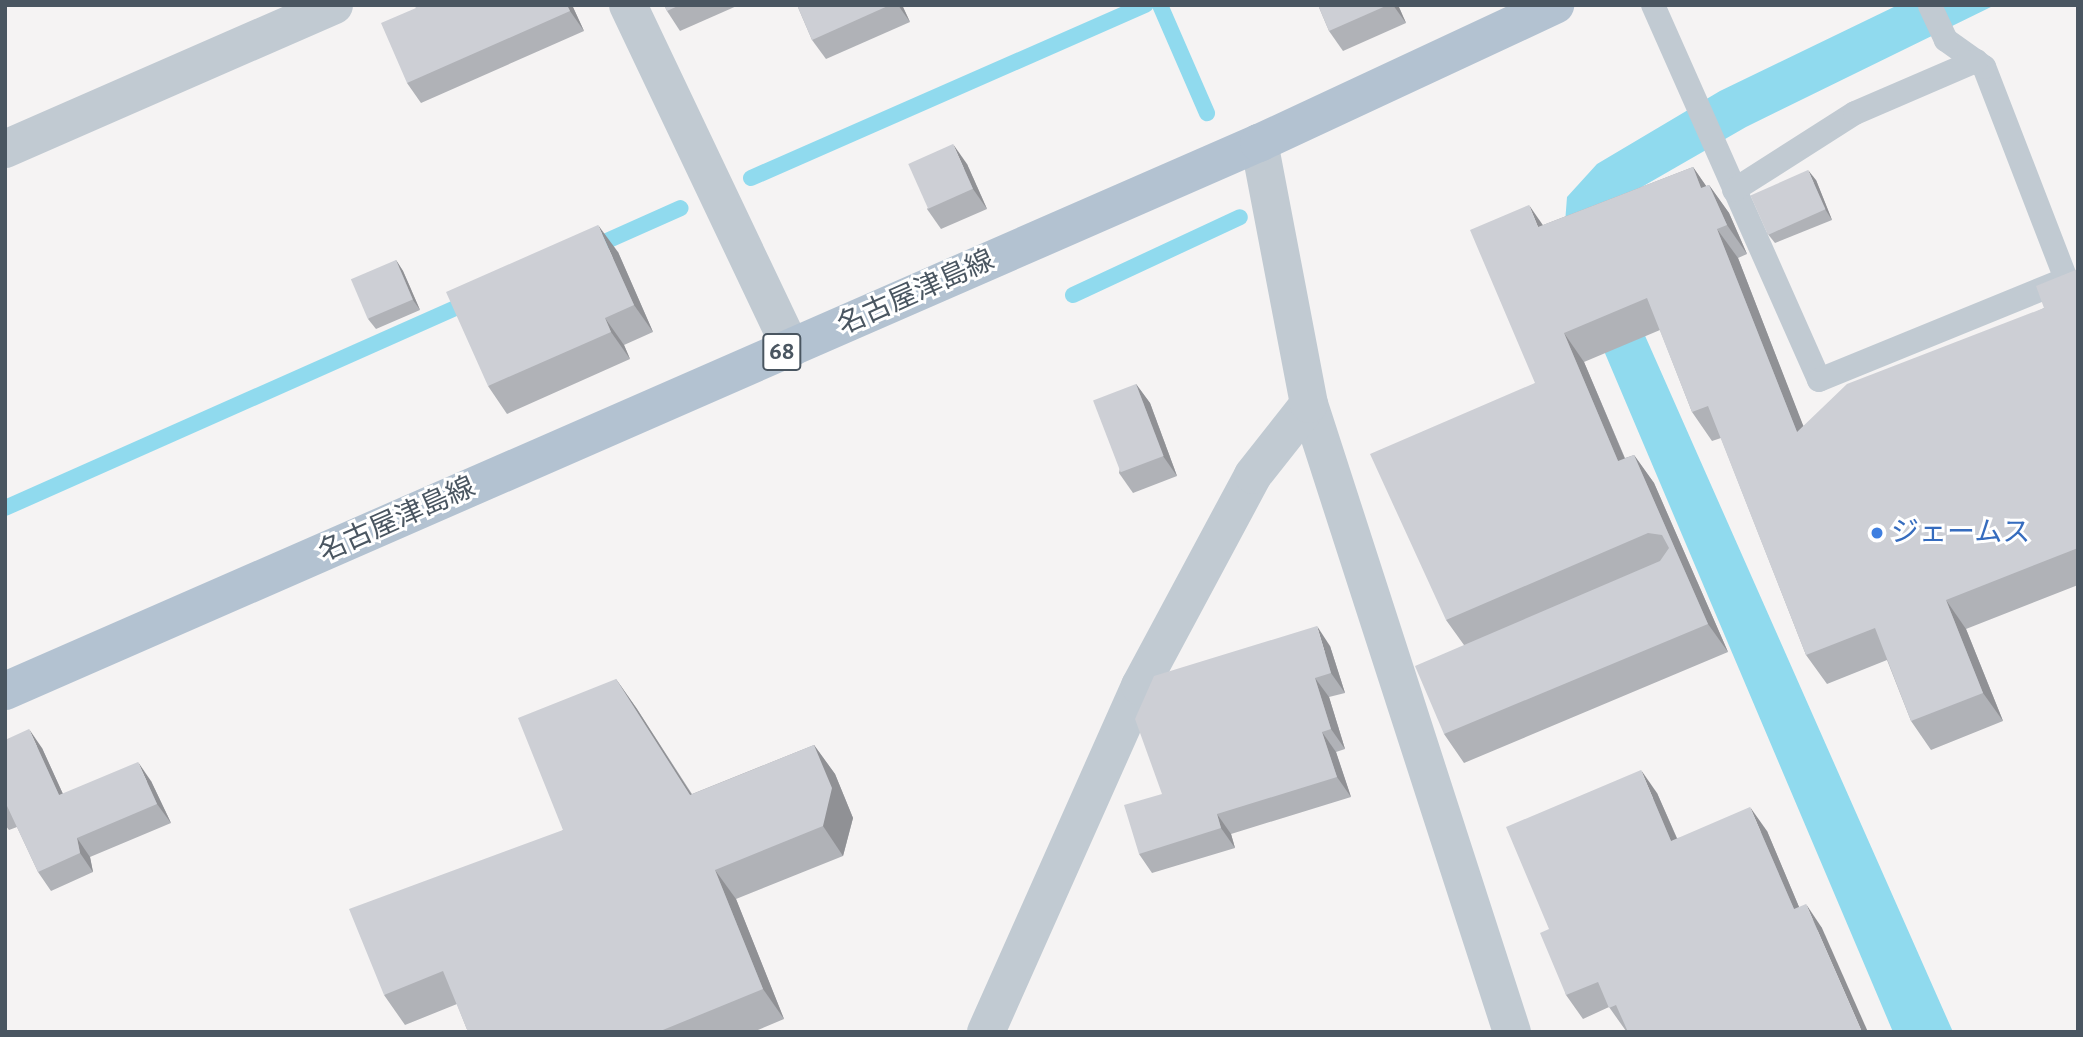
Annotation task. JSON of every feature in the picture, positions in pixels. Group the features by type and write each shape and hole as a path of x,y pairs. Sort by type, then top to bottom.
{"main road":[{"name":"名古屋津島線","path":"5,691 1259,143 1555,5"}],"street":[{"path":"5,149 334,5"},
{"path":"628,5 791,348"},
{"path":"1259,143 1309,404 1414,687 1511,1032"},
{"path":"986,1032 1140,686 1253,475 1309,404"}],"lane":[{"path":"1653,5 1819,380 2066,279 1984,67 1947,40 1930,5"},
{"path":"1734,190 1855,113 1976,61"}],"water":[{"path":"1898,5 1995,5 1746,127 1626,196 1608,252 1953,1032 1893,1032 1565,259 1567,197 1597,164 1720,91"}],"building":[{"path":"415,5 567,5 570,11 407,83 381,23 416,8"},
{"path":"664,5 680,5 667,11"},
{"path":"797,5 890,5 812,40"},
{"path":"1318,5 1388,5 1329,31"},
{"path":"953,144 973,189 928,209 908,164"},
{"path":"1693,167 1701,188 1709,185 1727,225 1717,229 1797,432 1847,384 2044,308 2036,286 2078,269 2078,548 1946,600 1983,693 1911,721 1875,628 1806,655 1708,406 1692,412 1647,298 1564,333 1618,461 1634,455 1708,624 1444,734 1415,666 1660,561 1669,548 1662,535 1648,533 1446,620 1370,454 1535,383 1470,230 1529,205 1538,227"},
{"path":"1808,170 1825,209 1768,235 1750,196"},
{"path":"598,225 634,305 605,318 611,332 488,386 446,292"},
{"path":"396,260 413,300 368,319 351,279"},
{"path":"1136,384 1164,456 1121,472 1093,400"},
{"path":"1317,626 1331,673 1315,678 1331,729 1322,732 1337,777 1217,814 1221,828 1139,854 1124,805 1162,794 1135,719 1154,676"},
{"path":"616,679 690,795 814,745 832,788 823,826 715,870 763,989 658,1032 468,1032 443,971 384,995 349,909 563,830 518,718"},
{"path":"29,729 59,795 138,762 157,804 77,838 80,853 38,872 7,806 5,807 5,740"},
{"path":"1641,770 1671,841 1750,807 1794,909 1806,904 1862,1032 1628,1032 1616,1005 1609,1008 1598,982 1566,995 1540,933 1549,929 1506,827"}],"waterway":[{"path":"751,178 1146,5"},
{"path":"1160,5 1207,113"},
{"path":"591,248 681,208"},
{"path":"1073,295 1240,217"},
{"path":"5,508 471,301"}],"place":[{"name":"ジェームス","path":"1877,533"}]}
